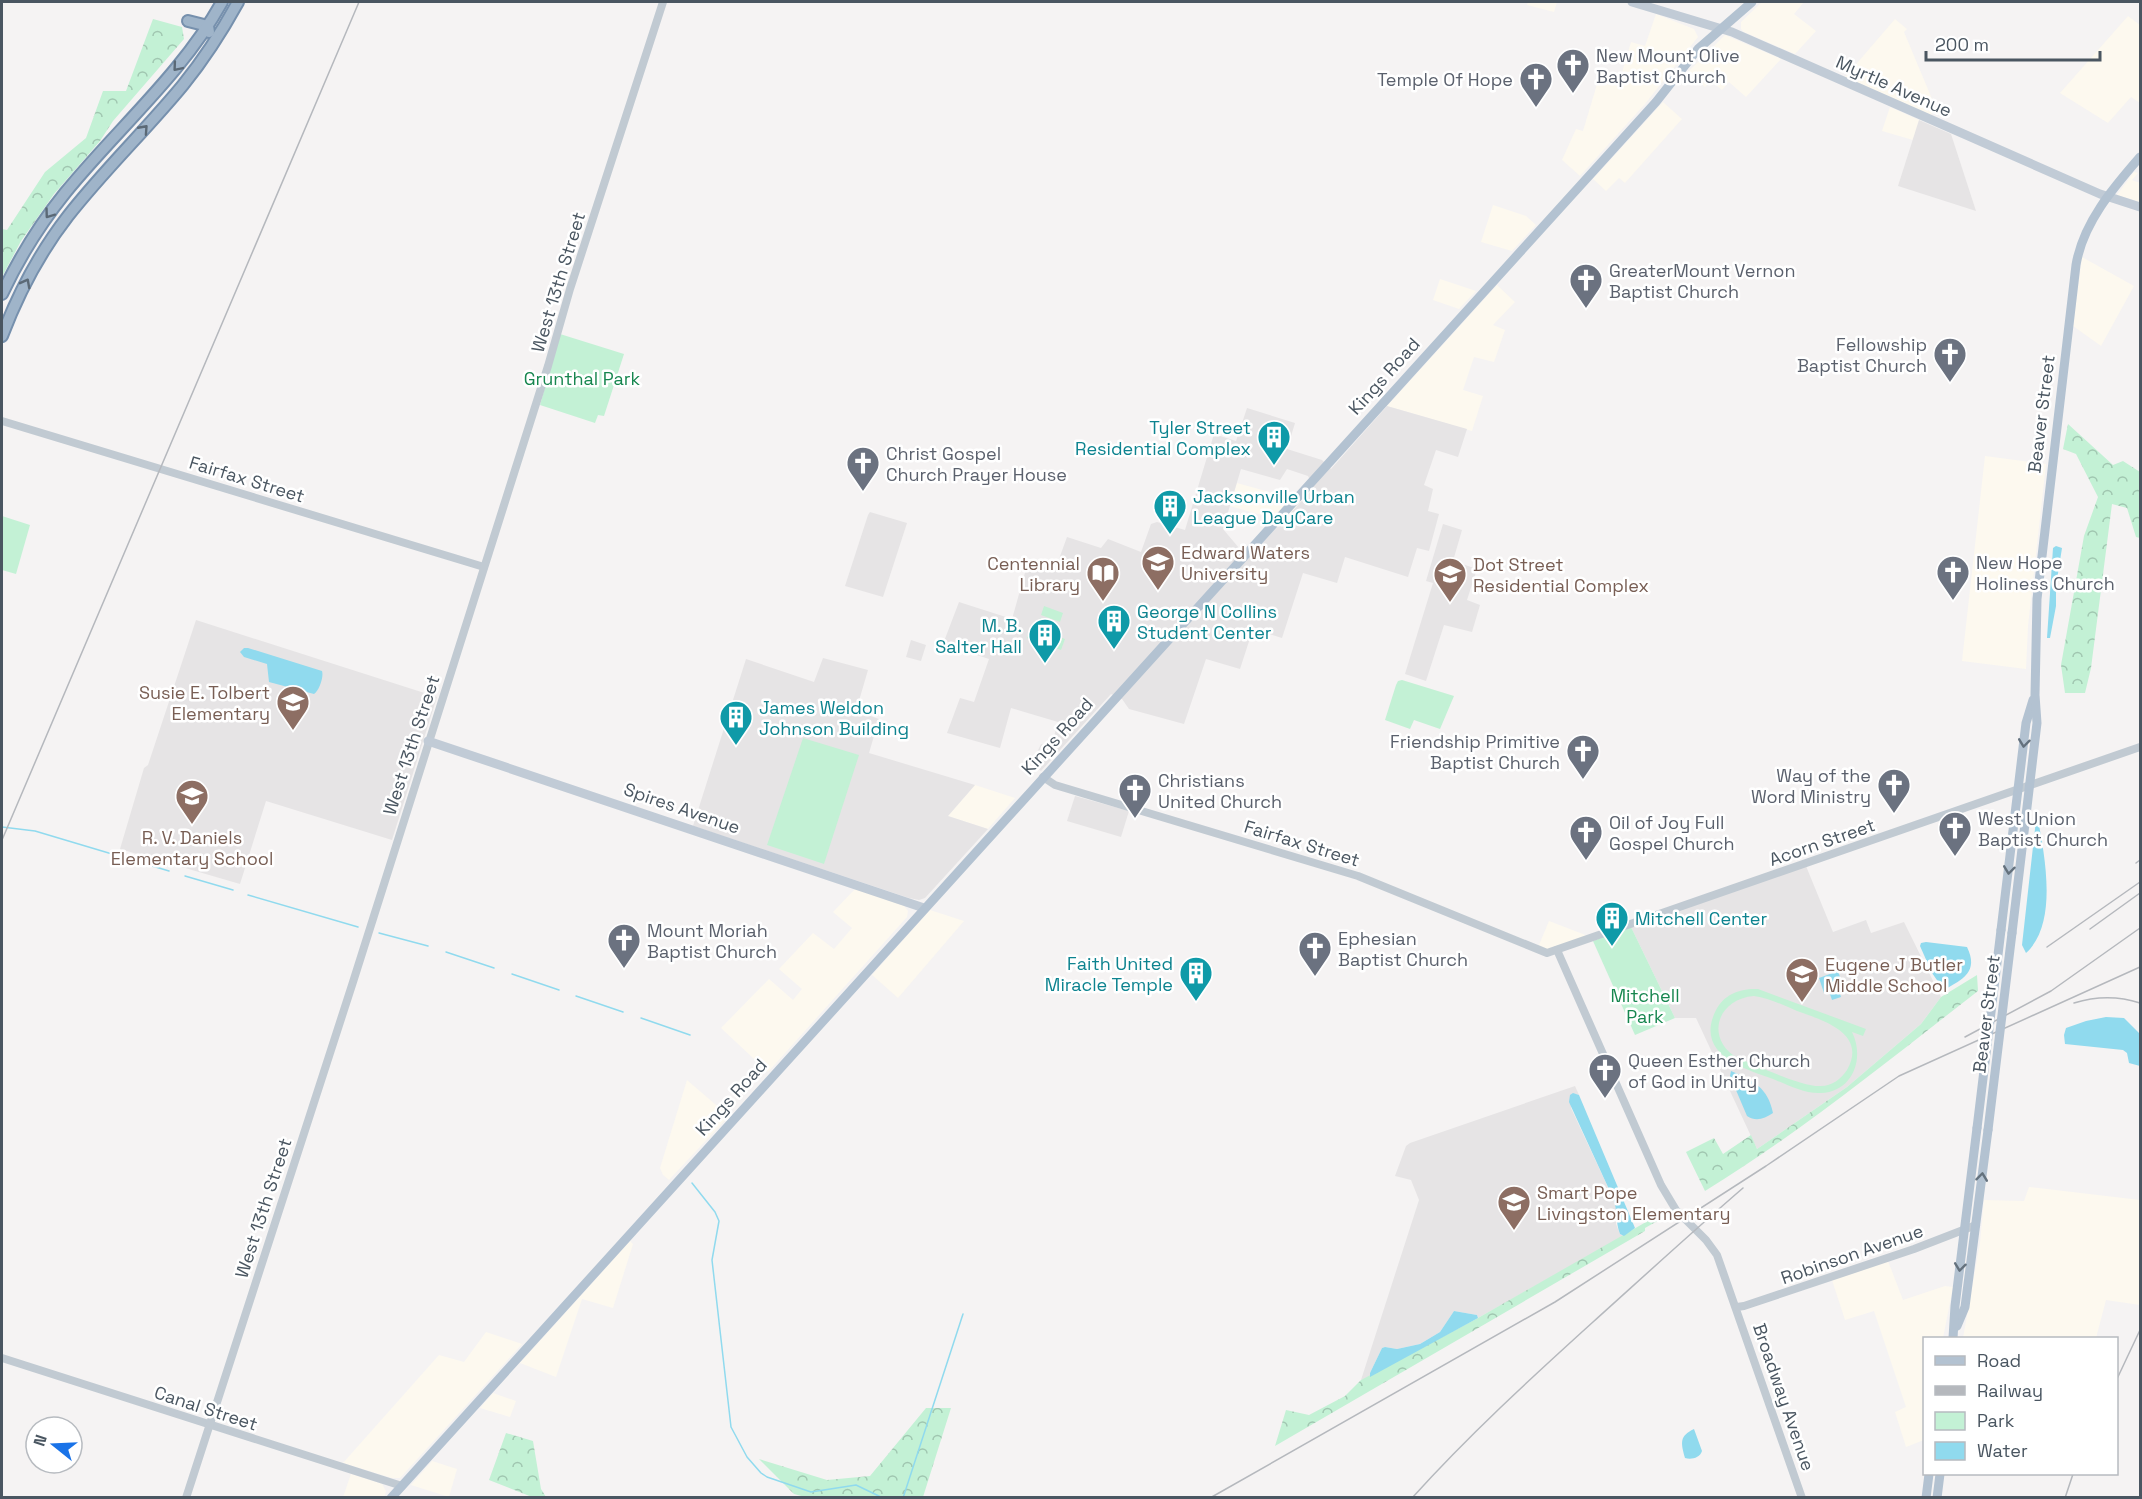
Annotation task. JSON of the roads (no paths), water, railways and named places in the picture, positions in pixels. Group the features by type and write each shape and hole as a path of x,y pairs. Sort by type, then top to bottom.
{"highway":[{"path":"2,294 23,254 50,212 192,47 222,2"},
{"path":"220,33 220,21 227,2"},
{"path":"2,336 26,282 67,219 193,72 238,2"},
{"path":"192,47 188,21 207,26"},
{"path":"193,72 209,38 207,26"}],"main road":[{"name":"Myrtle Avenue","path":"1632,2 1721,28 2107,196 2140,207"},
{"name":"Kings Road","path":"391,1497 1656,102 1698,50 1752,2"},
{"name":"Beaver Street","path":"1953,1336 1965,1307 2030,786 2037,723 2034,695 2037,599 2076,265 2084,238 2107,196 2140,157"},
{"name":"Beaver Street","path":"1953,1336 2026,723 2034,695"},
{"name":"Spires Avenue","path":"428,741 924,908"},
{"path":"1926,1497 1929,1475"},
{"path":"1937,1497 1940,1475"}],"street":[{"name":"West 13th Street","path":"186,1497 663,2"},
{"name":"Fairfax Street","path":"2,421 484,567"},
{"name":"Acorn Street","path":"1547,953 2140,747"},
{"name":"Fairfax Street","path":"1043,777 1055,785 1358,876 1547,953"},
{"name":"Broadway Avenue","path":"1557,950 1661,1185 1676,1210 1706,1240 1717,1255 1802,1497"},
{"name":"Robinson Avenue","path":"1737,1307 1976,1225"},
{"name":"Canal Street","path":"2,1358 402,1486"}],"water":[{"path":"2056,546 2062,548 2056,586 2056,606 2050,638 2047,638 2053,548"},
{"path":"244,648 322,671 322,680 318,690 314,694 269,682 267,664 244,657 240,652"},
{"path":"2036,820 2038,820 2044,852 2046,908 2036,940 2026,953 2022,945"},
{"path":"1921,943 1967,947 1971,963 1967,974 1944,990 1932,973 1920,946"},
{"path":"1838,971 1843,986 1838,987 1841,997 1832,1000 1829,991 1824,993 1819,978"},
{"path":"2106,1017 2124,1018 2140,1034 2140,1066 2129,1063 2127,1053 2123,1050 2065,1044 2066,1028"},
{"path":"1731,1071 1753,1082 1763,1091 1771,1104 1773,1113 1760,1119 1747,1116 1730,1076"},
{"path":"1573,1093 1579,1095 1635,1228 1624,1236 1618,1230 1613,1198 1569,1102 1570,1095"},
{"path":"1454,1311 1477,1315 1478,1318 1370,1377 1382,1348 1397,1349 1420,1344 1440,1332"},
{"path":"1694,1429 1702,1451 1695,1458 1685,1458 1682,1440"}],"waterway":[{"path":"2,827 35,831 169,871"},
{"path":"185,876 233,890"},
{"path":"248,895 358,927"},
{"path":"379,933 428,946"},
{"path":"446,952 494,968"},
{"path":"512,974 559,990"},
{"path":"576,996 623,1012"},
{"path":"641,1018 690,1035"},
{"path":"692,1183 715,1212 719,1221 712,1260 731,1427 747,1457 767,1477 811,1492 856,1485 883,1498"},
{"path":"903,1498 963,1314"}],"railway":[{"path":"2,840 359,2"},
{"path":"2136,863 2140,860"},
{"path":"2047,947 2140,882"},
{"path":"2090,929 2140,893"},
{"path":"1965,1037 2051,991 2140,928"},
{"path":"1210,1498 1555,1302 1766,1166 1899,1076 2140,967"},
{"path":"2074,1003 2107,998 2140,1003"},
{"path":"1412,1498 1455,1452 1523,1386 1743,1188"},
{"path":"2118,1377 2140,1330"},
{"path":"2065,1498 2073,1475"}],"place":[{"name":"New Mount Olive Baptist Church","path":"1573,94"},
{"name":"Temple Of Hope","path":"1536,108"},
{"name":"GreaterMount Vernon Baptist Church","path":"1586,309"},
{"name":"Fellowship Baptist Church","path":"1950,383"},
{"name":"Tyler Street Residential Complex","path":"1274,466"},
{"name":"Christ Gospel Church Prayer House","path":"863,492"},
{"name":"Jacksonville Urban League DayCare","path":"1170,535"},
{"name":"Edward Waters University","path":"1158,591"},
{"name":"New Hope Holiness Church","path":"1953,601"},
{"name":"Centennial Library","path":"1103,602"},
{"name":"Dot Street Residential Complex","path":"1450,603"},
{"name":"George N Collins Student Center","path":"1114,650"},
{"name":"M. B. Salter Hall","path":"1045,664"},
{"name":"Susie E. Tolbert Elementary","path":"293,731"},
{"name":"James Weldon Johnson Building","path":"736,746"},
{"name":"Friendship Primitive Baptist Church","path":"1583,780"},
{"name":"Way of the Word Ministry","path":"1894,814"},
{"name":"Christians United Church","path":"1135,819"},
{"name":"R. V. Daniels Elementary School","path":"192,825"},
{"name":"West Union Baptist Church","path":"1955,857"},
{"name":"Oil of Joy Full Gospel Church","path":"1586,861"},
{"name":"Mitchell Center","path":"1612,947"},
{"name":"Mount Moriah Baptist Church","path":"624,969"},
{"name":"Ephesian Baptist Church","path":"1315,977"},
{"name":"Faith United Miracle Temple","path":"1196,1002"},
{"name":"Eugene J Butler Middle School","path":"1802,1003"},
{"name":"Queen Esther Church of God in Unity","path":"1605,1099"},
{"name":"Smart Pope Livingston Elementary","path":"1514,1231"}],"park label":[{"name":"Grunthal Park","path":"582,378"},
{"name":"Mitchell Park","path":"1645,1005"}]}
